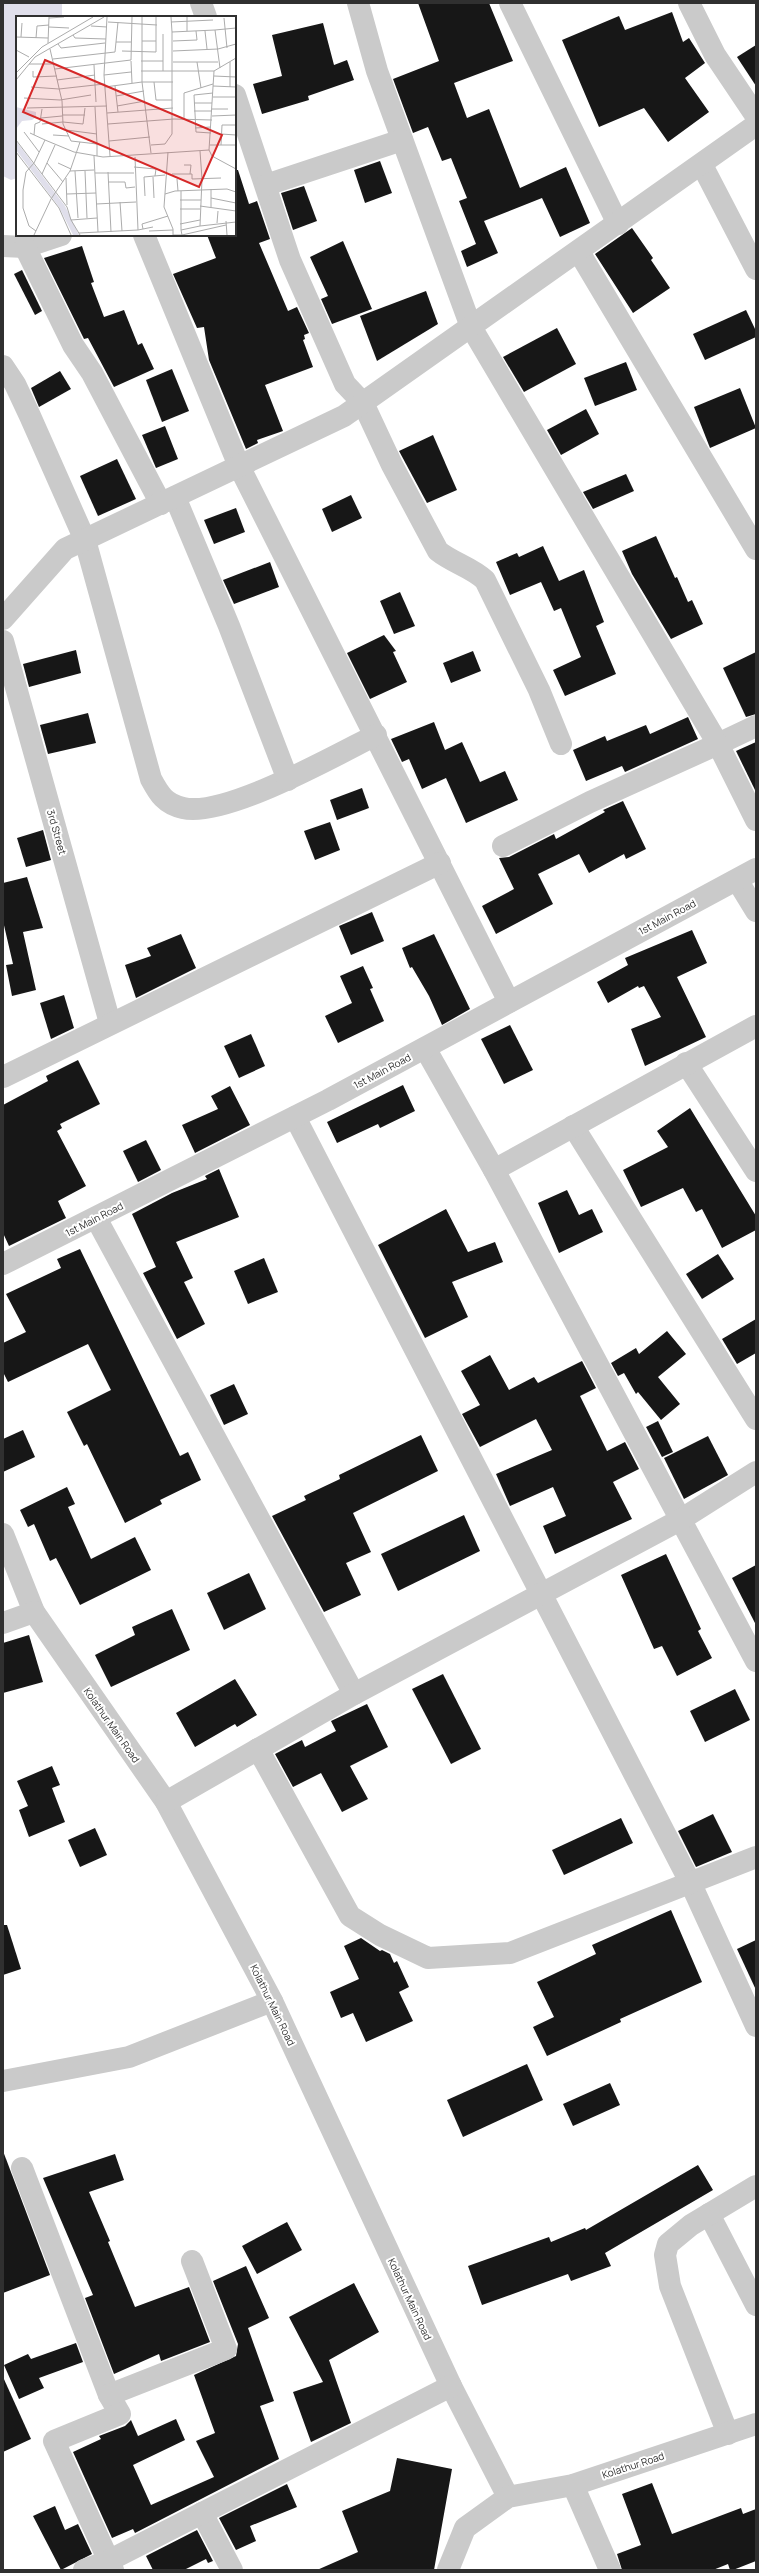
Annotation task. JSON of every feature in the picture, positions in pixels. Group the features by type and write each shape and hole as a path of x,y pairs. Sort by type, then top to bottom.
{"street":[{"path":"201,3 206,16"},
{"path":"358,3 377,71 471,327 718,744 756,820"},
{"path":"510,3 618,224"},
{"path":"689,3 715,55 756,116"},
{"path":"236,98 290,260 345,384 363,403 392,465 438,551 447,558 475,571 485,580 539,690 561,744"},
{"path":"3,619 65,550 344,416 579,252 756,125"},
{"path":"266,185 402,140"},
{"path":"702,165 756,269"},
{"path":"3,246 25,247 58,236"},
{"path":"144,236 240,466 510,1002"},
{"path":"25,247 70,338 168,500 229,626 288,780"},
{"path":"579,252 756,550"},
{"path":"3,366 15,384 85,540 151,779 161,798 184,808 216,808 288,780 376,735"},
{"name":"3rd Street","path":"3,641 110,1023"},
{"path":"504,846 590,802 756,726"},
{"path":"3,1076 440,863"},
{"name":"1st Main Road","path":"3,1264 295,1117 756,869"},
{"path":"737,880 756,911"},
{"path":"494,1170 686,1063 756,1026"},
{"path":"425,1048 494,1170 756,1661"},
{"path":"686,1063 756,1171"},
{"path":"295,1117 541,1596 692,1884 756,2024"},
{"path":"573,1126 756,1419"},
{"path":"96,1218 354,1694"},
{"path":"166,1802 354,1694 541,1596 680,1520 756,1472"},
{"name":"Kolathur Main Road","path":"3,1534 34,1612 166,1802 272,2001 451,2386 508,2497"},
{"path":"3,1623 34,1612"},
{"path":"258,1749 350,1916 380,1935 428,1958 510,1953 756,1858"},
{"path":"3,2081 129,2057 272,2001"},
{"path":"22,2168 109,2395 120,2414 54,2441 111,2565"},
{"path":"728,2434 670,2286 665,2255 668,2244 691,2225 756,2186"},
{"path":"709,2214 756,2305"},
{"path":"109,2395 226,2349 192,2261"},
{"path":"84,2570 111,2565 202,2513 451,2386"},
{"name":"Kolathur Road","path":"508,2497 573,2485 756,2424"},
{"path":"573,2485 610,2570"},
{"path":"448,2570 465,2528 508,2497"},
{"path":"202,2513 232,2570"}],"shaded area":[{"path":"3,3 62,3 62,16 16,16 16,178 11,180 3,176"}],"building":[{"path":"418,3 489,3 513,61 454,83 467,118 489,109 520,188 566,167 590,223 560,237 542,198 484,221 498,253 467,267 461,251 476,244 459,201 467,198 451,158 442,161 428,127 413,133 393,79 439,61"},
{"path":"672,12 683,42 689,38 705,63 685,78 709,112 668,142 644,108 599,127 562,40 619,16 625,30"},
{"path":"323,23 334,65 347,60 354,80 308,96 309,100 262,114 253,84 282,76 272,35"},
{"path":"756,45 756,86 737,57"},
{"path":"380,161 392,193 365,203 354,170"},
{"path":"236,170 238,170 249,204 257,201 270,239 259,243 288,311 297,307 309,333 304,335 305,339 303,340 313,367 265,385 283,431 257,440 258,443 246,449 209,360 204,327 197,328 173,274 216,258 207,236 236,236"},
{"path":"304,186 317,221 293,230 281,193"},
{"path":"632,228 653,258 651,260 670,288 633,313 595,254"},
{"path":"343,241 372,309 332,324 321,299 328,296 310,257"},
{"path":"82,246 94,282 91,283 104,317 124,310 138,345 142,343 154,369 114,387 88,338 84,339 44,258"},
{"path":"22,270 42,311 35,315 14,274"},
{"path":"426,291 438,324 377,361 360,316"},
{"path":"746,310 756,331 756,337 705,360 693,334"},
{"path":"557,328 576,364 524,392 503,357"},
{"path":"626,362 637,390 595,406 584,378"},
{"path":"172,369 189,411 162,422 146,380"},
{"path":"60,371 71,389 39,407 31,388"},
{"path":"740,388 756,428 710,448 694,407"},
{"path":"586,409 599,434 561,455 547,430"},
{"path":"165,426 178,459 156,468 142,435"},
{"path":"433,435 457,490 427,503 399,451"},
{"path":"117,459 136,499 98,516 80,476"},
{"path":"626,474 634,491 593,509 583,492"},
{"path":"351,495 362,518 332,532 322,509"},
{"path":"236,508 245,532 214,544 204,520"},
{"path":"656,536 675,578 677,577 688,602 692,600 703,624 671,639 632,574 622,551"},
{"path":"543,546 559,581 584,570 604,622 596,626 616,674 565,696 553,670 581,657 561,608 554,611 541,582 510,595 496,562 517,553 519,557"},
{"path":"270,562 279,587 234,604 223,580"},
{"path":"400,592 415,626 394,634 380,601"},
{"path":"384,635 396,651 393,652 407,682 370,699 347,653"},
{"path":"76,650 81,673 29,687 23,664"},
{"path":"473,651 481,671 451,683 443,663"},
{"path":"756,652 756,714 746,717 723,668"},
{"path":"88,713 96,743 48,754 40,725"},
{"path":"688,717 698,739 625,772 622,766 586,781 573,750 605,736 607,741 646,725 650,734"},
{"path":"434,722 445,750 462,742 480,782 505,771 518,800 466,823 446,778 422,789 409,759 402,762 391,739"},
{"path":"756,742 756,792 736,751"},
{"path":"362,788 369,808 337,820 330,800"},
{"path":"623,801 646,849 626,859 624,854 589,873 579,854 538,874 553,904 496,934 482,906 514,889 499,858 509,857 554,834 556,839 605,812 603,810"},
{"path":"330,822 340,850 315,860 304,831"},
{"path":"43,830 51,860 26,867 17,838"},
{"path":"27,877 43,928 23,932 36,990 12,996 6,965 13,964 3,921 3,883"},
{"path":"372,912 384,941 351,955 339,926"},
{"path":"692,930 707,963 677,977 706,1037 645,1066 631,1029 661,1017 644,986 639,988 638,986 608,1003 597,982 628,965 625,958"},
{"path":"181,934 196,968 136,998 125,965 151,956 147,948"},
{"path":"434,934 470,1009 442,1025 429,996 412,967 410,968 402,948"},
{"path":"363,966 373,988 370,989 384,1021 338,1043 325,1016 352,1003 340,976"},
{"path":"64,995 74,1028 51,1039 40,1003"},
{"path":"510,1025 533,1070 504,1084 481,1039"},
{"path":"251,1034 265,1066 239,1078 224,1046"},
{"path":"78,1060 100,1104 60,1124 62,1128 57,1131 86,1186 58,1201 66,1218 9,1246 3,1233 3,1105 48,1081 46,1076"},
{"path":"403,1085 415,1111 380,1128 378,1124 337,1143 327,1122"},
{"path":"230,1086 250,1125 195,1153 182,1125 218,1109 211,1096"},
{"path":"690,1108 756,1216 756,1230 722,1248 702,1209 696,1212 683,1188 641,1207 623,1170 668,1147 657,1131"},
{"path":"146,1140 161,1170 138,1182 123,1151"},
{"path":"219,1169 239,1217 176,1242 193,1278 184,1282 205,1324 177,1339 143,1273 156,1267 132,1214 172,1193 207,1179 205,1176"},
{"path":"567,1190 579,1215 592,1209 603,1232 559,1253 538,1203"},
{"path":"446,1209 468,1252 495,1242 503,1262 452,1282 468,1317 425,1338 378,1245"},
{"path":"80,1249 180,1456 188,1452 201,1480 160,1500 162,1504 125,1523 87,1444 84,1446 67,1412 111,1390 88,1344 8,1382 3,1372 3,1343 26,1332 6,1294 61,1268 57,1259"},
{"path":"718,1254 734,1279 702,1299 686,1274"},
{"path":"264,1258 278,1292 248,1304 234,1271"},
{"path":"756,1319 756,1353 737,1364 722,1339"},
{"path":"667,1331 686,1354 658,1377 680,1404 661,1420 638,1392 636,1394 624,1373 618,1376 611,1363 636,1348 639,1354"},
{"path":"490,1355 509,1390 534,1377 538,1383 582,1361 596,1388 580,1396 607,1451 625,1442 639,1469 613,1482 632,1519 555,1554 543,1526 566,1516 553,1487 510,1506 496,1474 552,1450 536,1419 480,1447 462,1414 480,1405 461,1371"},
{"path":"234,1384 248,1414 224,1425 210,1395"},
{"path":"658,1421 673,1452 662,1457 646,1427"},
{"path":"23,1430 35,1457 3,1472 3,1439"},
{"path":"421,1435 438,1471 353,1513 371,1552 346,1563 361,1595 324,1612 272,1516 306,1500 304,1496 340,1479 339,1475"},
{"path":"708,1436 728,1475 684,1499 664,1458"},
{"path":"67,1487 75,1504 68,1507 91,1559 135,1537 151,1570 80,1605 56,1558 50,1561 34,1524 28,1527 20,1510"},
{"path":"464,1515 480,1551 398,1591 381,1554"},
{"path":"666,1554 701,1629 698,1631 712,1658 677,1676 662,1646 654,1649 621,1575"},
{"path":"756,1565 756,1625 732,1578"},
{"path":"249,1573 266,1609 224,1630 207,1593"},
{"path":"172,1609 190,1650 111,1687 95,1655 135,1635 132,1627"},
{"path":"29,1635 43,1682 3,1693 3,1643"},
{"path":"443,1674 481,1749 451,1764 412,1689"},
{"path":"235,1679 257,1715 237,1727 235,1724 195,1747 176,1713"},
{"path":"735,1689 750,1720 705,1742 690,1711"},
{"path":"367,1704 388,1747 350,1766 368,1799 342,1812 321,1773 293,1787 275,1754 302,1740 305,1747 336,1731 331,1721"},
{"path":"52,1766 60,1785 52,1788 65,1822 29,1837 19,1810 28,1806 17,1781"},
{"path":"713,1814 732,1852 696,1867 678,1831"},
{"path":"621,1818 633,1843 564,1875 552,1850"},
{"path":"95,1828 107,1855 80,1867 68,1840"},
{"path":"671,1910 702,1982 620,2019 621,2022 547,2056 533,2027 554,2017 537,1982 596,1954 592,1945"},
{"path":"3,1925 7,1925 21,1969 3,1975"},
{"path":"361,1938 380,1951 382,1950 390,1954 394,1963 397,1961 409,1987 399,1992 413,2021 366,2042 353,2013 341,2018 330,1992 359,1979 344,1946"},
{"path":"756,1940 756,1990 737,1949"},
{"path":"527,2064 543,2100 463,2137 447,2100"},
{"path":"610,2083 620,2105 573,2126 563,2104"},
{"path":"3,2151 50,2275 3,2293"},
{"path":"115,2154 124,2180 89,2192 110,2241 108,2242 135,2307 189,2287 210,2342 161,2361 159,2354 114,2374 85,2298 93,2295 43,2178"},
{"path":"698,2165 713,2190 605,2253 611,2266 571,2281 568,2274 482,2305 468,2266 549,2237 551,2242 585,2228 586,2230"},
{"path":"287,2222 302,2250 257,2274 242,2246"},
{"path":"246,2266 269,2318 248,2328 274,2401 260,2406 279,2459 135,2533 133,2529 112,2538 73,2452 101,2439 99,2436 125,2426 131,2420 138,2436 176,2419 185,2440 133,2465 151,2505 214,2477 196,2441 215,2433 194,2375 236,2356 238,2344 213,2281"},
{"path":"354,2283 379,2332 329,2360 351,2423 311,2442 293,2392 323,2382 289,2317"},
{"path":"76,2343 83,2362 39,2378 44,2388 19,2399 4,2365 28,2354 31,2359"},
{"path":"3,2377 31,2439 3,2452"},
{"path":"397,2458 452,2469 434,2570 317,2570 358,2552 342,2511 390,2491"},
{"path":"652,2483 672,2534 741,2508 743,2514 756,2509 756,2561 733,2570 730,2570 728,2564 713,2570 622,2570 617,2554 641,2545 622,2494"},
{"path":"287,2484 297,2507 250,2526 256,2541 236,2550 219,2518"},
{"path":"55,2506 65,2530 78,2524 92,2554 61,2570 33,2516"},
{"path":"197,2530 213,2561 208,2563 206,2559 184,2570 153,2570 146,2556"}]}
